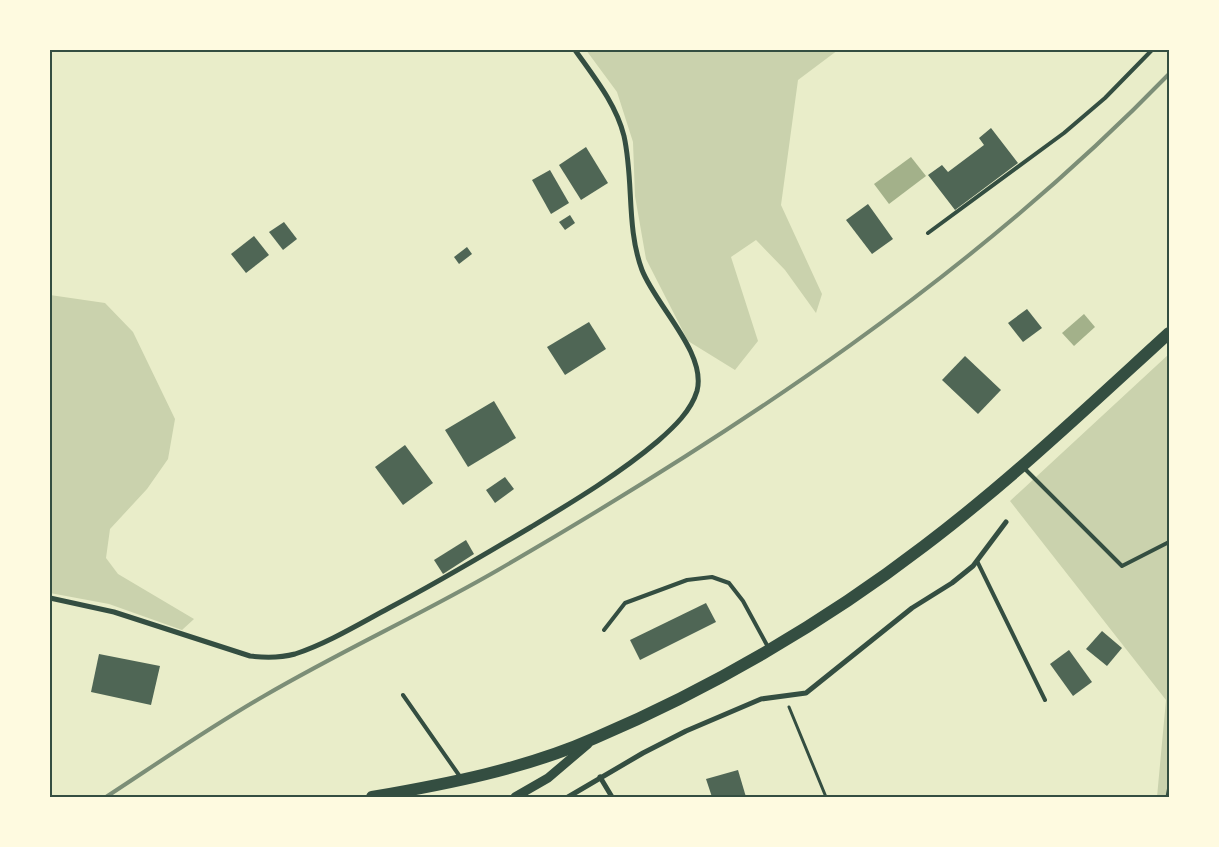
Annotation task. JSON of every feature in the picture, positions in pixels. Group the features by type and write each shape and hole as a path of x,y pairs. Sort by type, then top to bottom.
{"main road":[{"path":"372,797 462,779 529,761 595,739 704,685 770,649 822,617 904,561 1022,466 1169,333"}],"street":[{"path":"50,598 114,612 242,654 271,658 295,654 329,639 405,600 577,499 636,458 680,420 694,401 698,388 698,369 691,352 659,303 643,271 633,236 627,156 621,125 608,98 575,50"},
{"path":"568,797 600,777 686,731 761,700 806,693 912,608 952,583 977,561 1006,522"},
{"path":"515,797 548,778 595,739"},
{"path":"600,777 612,797"}],"lane":[{"path":"928,233 1078,122 1152,50"},
{"path":"1022,466 1122,566 1169,542"},
{"path":"977,561 1045,700"},
{"path":"604,630 625,603 687,580 712,577 729,584 742,601 770,649"},
{"path":"404,695 462,779"}],"path":[{"path":"786,696 826,797"},
{"path":"1166,797 1169,786"}],"shaded area":[{"path":"586,50 838,50 798,80 781,205 822,294 816,313 785,270 756,240 731,257 758,341 735,370 688,341 646,259 635,196 633,142 617,92"},
{"path":"911,157 926,176 889,204 874,184"},
{"path":"50,295 105,303 133,332 175,419 168,459 147,489 110,529 106,558 118,574 194,619 182,630 109,604 50,593"},
{"path":"1084,314 1095,327 1074,346 1062,333"},
{"path":"1169,354 1169,797 1157,797 1166,700 1010,501"}],"building":[{"path":"991,128 1018,163 955,210 928,175 942,165 948,172 984,145 979,138"},
{"path":"586,147 608,183 581,200 559,165"},
{"path":"550,170 569,203 551,214 532,180"},
{"path":"868,204 893,239 872,254 846,220"},
{"path":"570,215 575,223 565,230 559,222"},
{"path":"284,222 297,239 283,250 269,232"},
{"path":"254,236 269,255 246,273 231,254"},
{"path":"467,247 472,254 459,264 454,257"},
{"path":"1027,309 1042,328 1023,342 1008,323"},
{"path":"589,322 606,349 565,375 547,347"},
{"path":"965,356 1001,390 978,414 942,380"},
{"path":"494,401 516,438 468,467 445,430"},
{"path":"405,445 433,483 403,505 375,467"},
{"path":"505,477 514,489 495,503 486,490"},
{"path":"466,540 474,554 443,574 434,560"},
{"path":"706,603 716,622 640,660 630,640"},
{"path":"1102,631 1122,648 1107,666 1086,649"},
{"path":"1069,650 1092,682 1073,696 1050,664"},
{"path":"99,654 160,666 151,705 91,692"},
{"path":"738,770 746,797 712,797 706,779"}],"railway":[{"path":"106,797 244,708 293,679 498,570 588,517 765,405 851,345 935,282 1016,217 1094,147 1169,74"}]}
